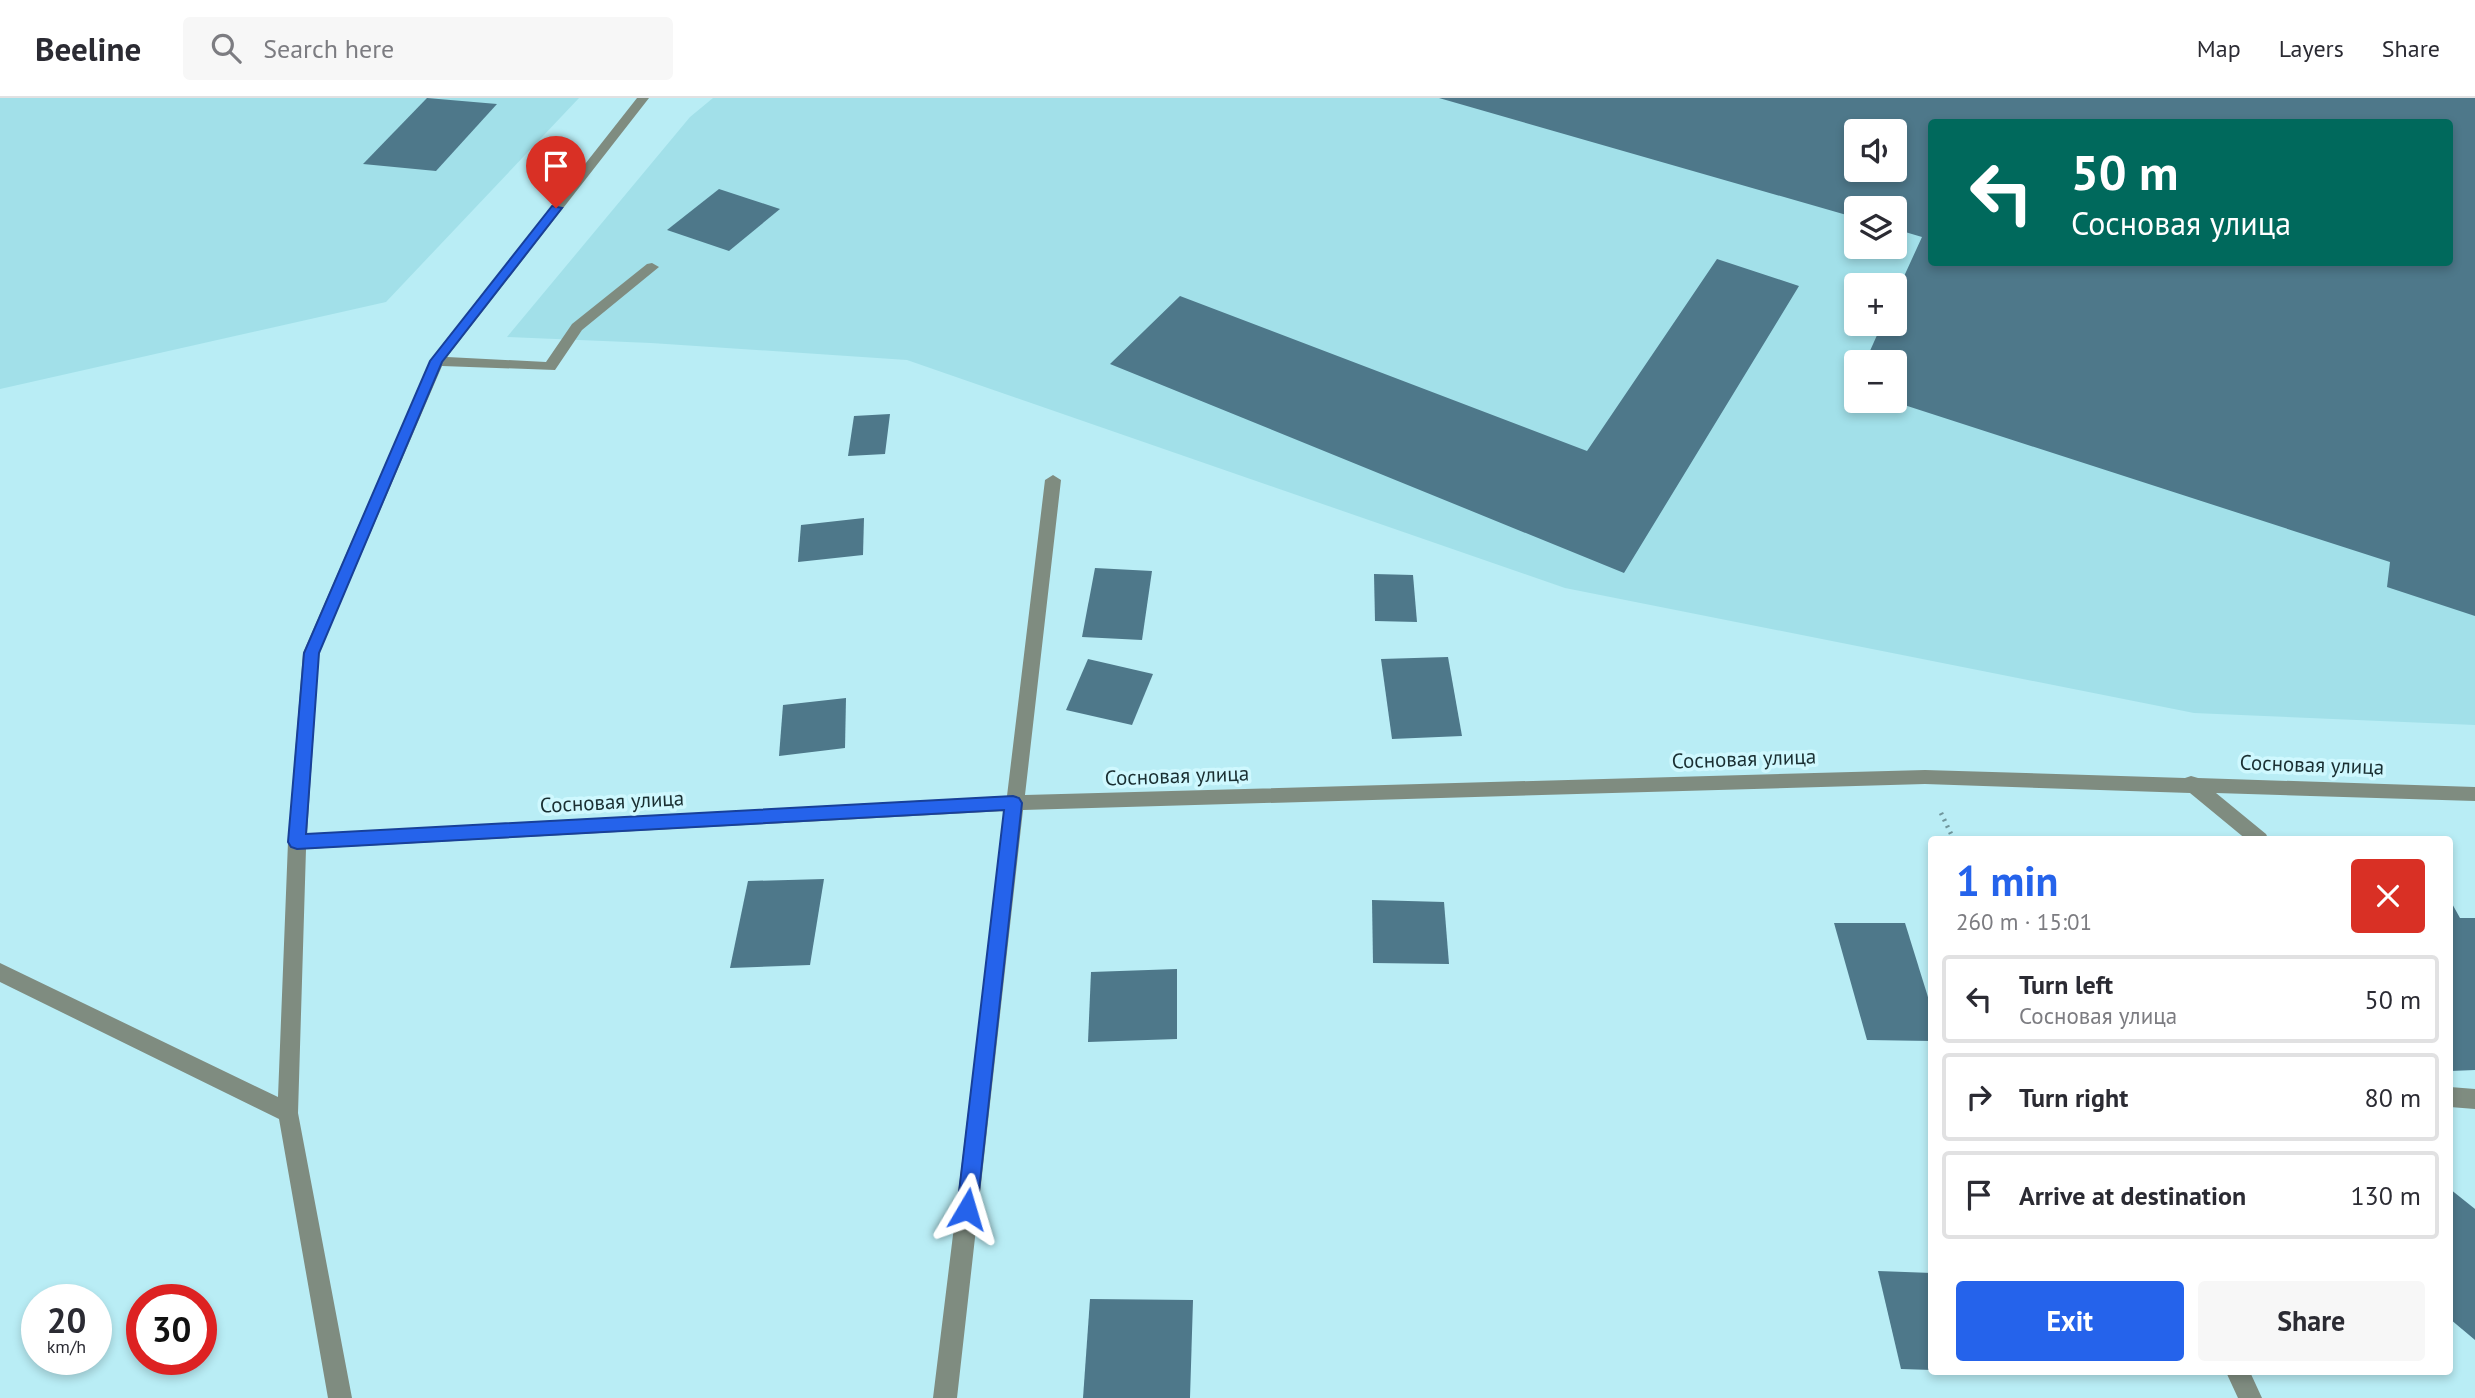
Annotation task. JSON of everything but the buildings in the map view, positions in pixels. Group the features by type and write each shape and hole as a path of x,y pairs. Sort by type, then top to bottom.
{"street":[{"path":"340,1398 288,1114 297,842 311,653 437,361 643,98"},
{"path":"437,361 550,367 576,327 652,267"},
{"path":"945,1398 1013,803 1054,480"},
{"name":"Сосновая улица","path":"297,842 1013,803 1925,777 2191,783 2475,794"},
{"path":"2191,783 2255,836"},
{"path":"0,972 288,1114"},
{"path":"2453,1097 2475,1098"},
{"path":"2239,1375 2250,1398"}],"shaded area":[{"path":"0,98 579,98 386,302 0,389"},
{"path":"713,98 2475,98 2475,725 2194,713 1565,588 907,360 651,343 507,337 690,117"}],"route":[{"path":"556,208 437,361 311,653 297,842 1013,803 967,1209"}]}
